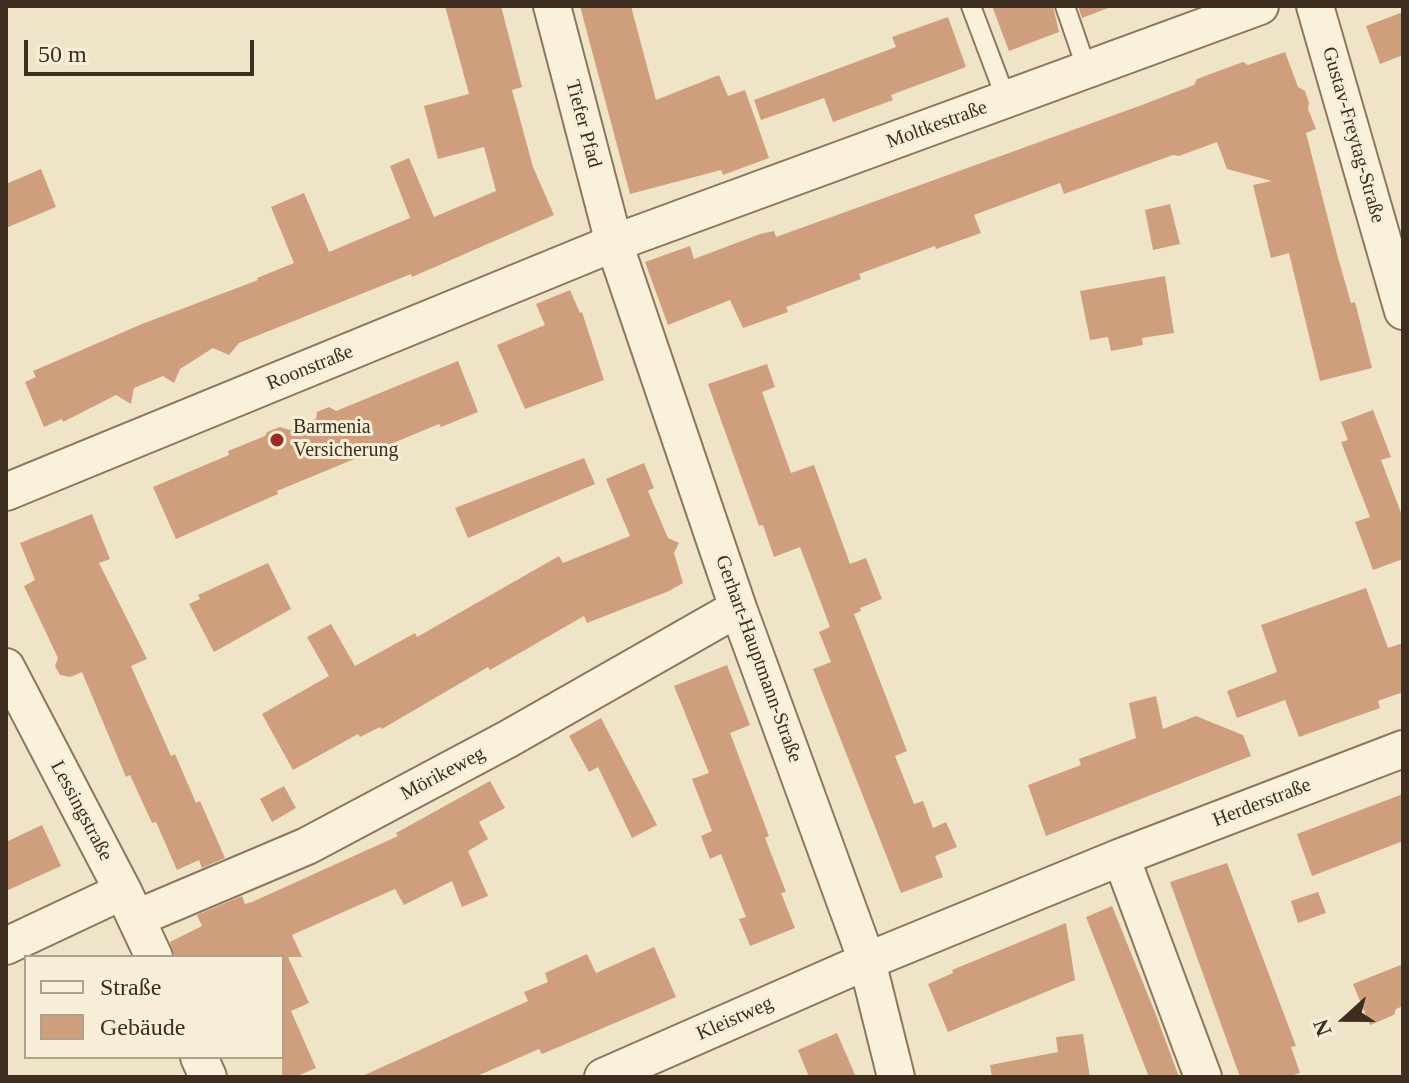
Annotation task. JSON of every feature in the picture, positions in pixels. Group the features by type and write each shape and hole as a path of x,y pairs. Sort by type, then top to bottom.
{"street":[{"name":"Tiefer Pfad","path":"552,6 614,243"},
{"name":"Moltkestraße","path":"614,243 1260,6"},
{"name":"Gustav-Freytag-Straße","path":"1315,6 1403,311"},
{"name":"Roonstraße","path":"6,492 614,243"},
{"name":"Gerhart-Hauptmann-Straße","path":"614,243 738,608 867,961 896,1077"},
{"name":"Mörikeweg","path":"6,946 307,846 508,739 738,608"},
{"name":"Lessingstraße","path":"6,667 153,955"},
{"name":"Herderstraße","path":"867,961 1121,857 1403,749"},
{"path":"1121,857 1203,1077"},
{"name":"Kleistweg","path":"603,1077 867,961"}],"lane":[{"path":"971,6 1006,99"},
{"path":"1065,6 1087,70"}],"building":[{"path":"445,6 501,6 522,87 512,90 533,167 554,215 412,277 411,274 239,343 229,355 213,348 180,369 174,383 163,376 134,388 131,404 116,395 63,422 62,419 44,427 25,382 36,377 33,371 294,263 271,207 304,193 329,252 410,218 390,166 409,158 434,217 496,191 484,147 438,159 424,106 469,94"},
{"path":"580,6 631,6 656,100 719,75 728,96 745,90 769,158 723,175 721,170 630,194"},
{"path":"992,6 1053,6 1059,32 1009,51"},
{"path":"1078,6 1107,6 1108,8 1082,18"},
{"path":"1403,12 1403,55 1380,64 1366,26"},
{"path":"948,17 966,67 891,95 893,100 833,122 824,98 761,120 754,100 896,47 892,37"},
{"path":"1285,52 1298,87 1305,91 1309,103 1308,109 1316,129 1306,133 1337,254 1351,303 1355,302 1372,368 1320,381 1289,253 1271,258 1253,185 1272,181 1227,169 1217,142 1064,194 1060,183 974,215 981,233 859,274 861,279 786,307 788,312 743,328 730,300 668,325 645,262 690,246 694,259 760,234 774,231 776,237 1142,105 1243,62 1248,65"},
{"path":"41,169 56,207 6,228 6,184"},
{"path":"1170,204 1180,244 1153,250 1145,210"},
{"path":"1165,276 1174,333 1142,338 1143,345 1111,351 1108,337 1090,340 1080,291"},
{"path":"570,290 582,312 604,380 525,409 497,345 545,325 536,304"},
{"path":"458,361 478,412 441,427 439,424 277,491 278,494 176,539 153,487 229,455 228,451 265,436 267,432 280,427 290,430 316,419 317,412 329,407 336,411"},
{"path":"767,364 775,387 762,392 791,473 814,465 850,564 866,558 882,599 860,608 861,611 854,614 907,751 895,756 914,804 923,801 933,828 946,822 957,847 935,856 943,877 901,893 813,669 831,662 819,632 830,627 800,547 774,557 763,525 759,526 708,384"},
{"path":"1373,410 1391,457 1381,460 1403,518 1403,559 1373,570 1355,522 1370,517 1341,442 1348,440 1341,422"},
{"path":"584,458 595,484 468,538 455,508"},
{"path":"644,463 654,488 648,491 668,538 679,543 674,553 683,583 587,623 584,616 382,729 380,727 360,737 358,734 293,770 262,714 329,676 307,637 331,624 355,666 415,633 417,637 559,556 563,563 630,536 606,479"},
{"path":"92,514 110,559 99,563 147,659 131,666 171,756 175,754 196,803 200,801 225,858 202,868 199,860 177,870 156,822 152,823 130,775 126,777 82,672 70,677 60,675 55,666 58,658 24,586 35,580 20,543"},
{"path":"268,563 291,609 214,652 189,604 200,599 198,595"},
{"path":"1366,588 1388,648 1403,643 1403,692 1378,701 1380,708 1299,737 1285,700 1237,718 1227,691 1277,672 1261,625"},
{"path":"727,665 750,725 730,733 769,836 765,838 786,892 781,893 795,928 750,946 739,919 746,917 721,854 710,859 701,836 712,831 692,779 709,773 674,686"},
{"path":"1156,696 1163,729 1196,716 1243,735 1251,756 1046,836 1028,785 1081,765 1079,759 1136,738 1129,703"},
{"path":"601,718 657,825 632,838 598,767 589,772 569,736"},
{"path":"490,781 505,808 479,822 488,839 468,851 488,896 462,907 452,881 404,905 395,889 292,935 302,957 288,957 309,1003 291,1011 316,1068 295,1077 282,1077 284,955 174,955 170,942 202,926 197,915 242,896 245,904 252,902 398,836 396,833"},
{"path":"284,786 296,808 272,822 260,799"},
{"path":"1403,794 1403,841 1312,876 1297,834"},
{"path":"42,825 61,866 6,891 6,842"},
{"path":"1227,863 1296,1046 1291,1047 1300,1073 1287,1077 1240,1077 1170,882"},
{"path":"1318,892 1326,913 1298,923 1291,901"},
{"path":"1112,906 1179,1077 1149,1077 1086,917"},
{"path":"1066,923 1075,980 948,1032 928,984 953,973 952,970"},
{"path":"654,947 676,997 542,1054 539,1049 475,1077 360,1077 528,1001 524,992 548,982 545,973 587,954 596,973"},
{"path":"1403,964 1403,1006 1396,1009 1394,1015 1370,1025 1353,984"},
{"path":"837,1033 856,1077 809,1077 798,1050"},
{"path":"1083,1034 1090,1077 992,1077 990,1065 1058,1052 1056,1037"}],"place":[{"name":"Barmenia Versicherung","path":"277,440"}]}
